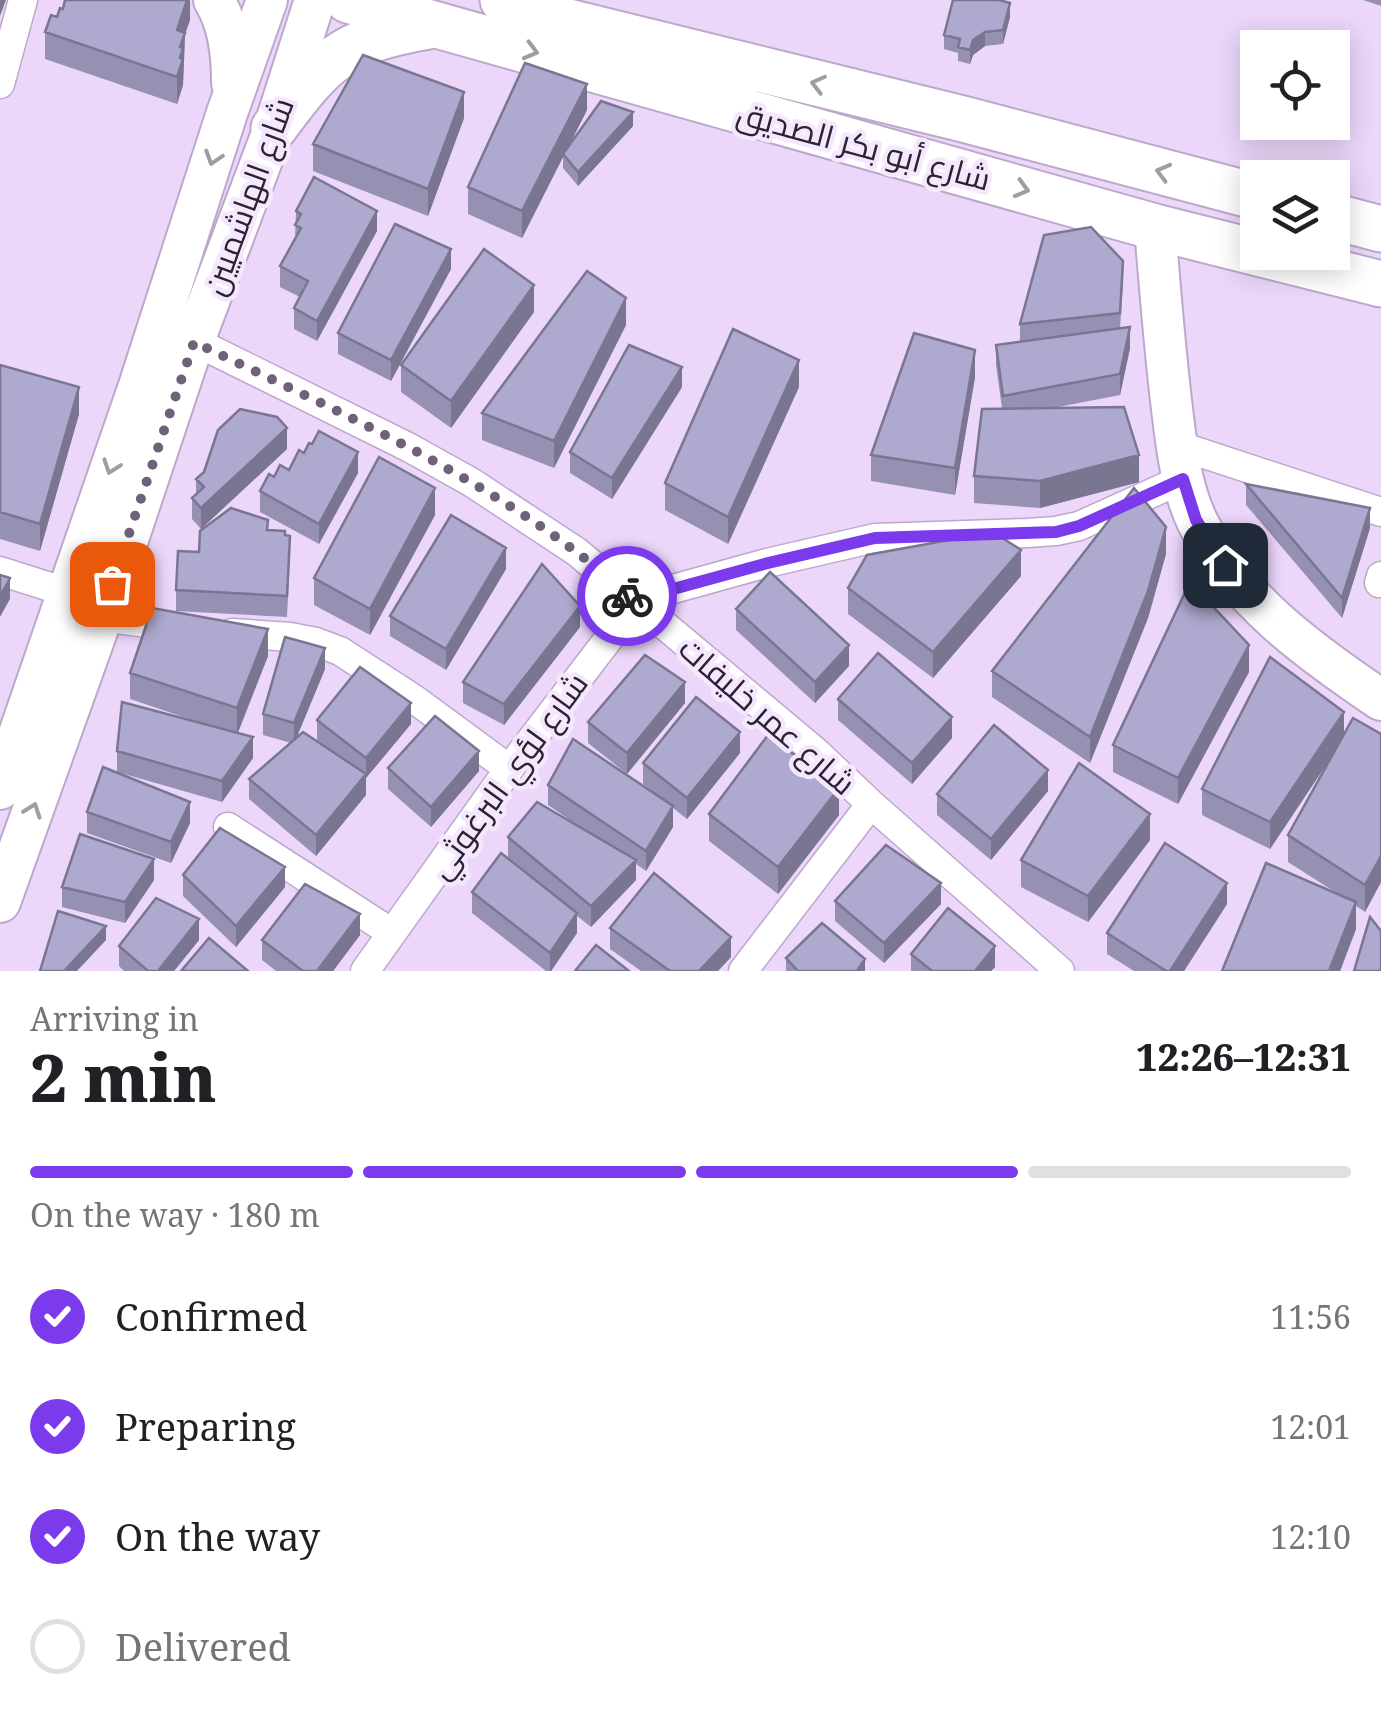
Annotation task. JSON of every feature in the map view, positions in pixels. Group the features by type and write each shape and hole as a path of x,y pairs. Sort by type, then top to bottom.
{"main road":[{"path":"214,0 228,33 232,60 227,113"},
{"name":"شارع الهاشميين","path":"0,790 11,717 69,593 267,0"},
{"name":"شارع الهاشميين","path":"0,902 102,617 194,342 274,128 315,0"},
{"name":"شارع أبو بكر الصديق","path":"348,0 1155,227 1381,284"},
{"name":"شارع أبو بكر الصديق","path":"502,0 560,20 1240,192"},
{"path":"274,128 305,86 330,61 385,34 437,24"},
{"path":"950,168 938,144 946,127 963,119"},
{"path":"1350,221 1381,229"},
{"path":"1155,227 1168,380 1180,462 1196,520 1225,565 1260,607 1318,658 1381,700"}],"street":[{"path":"0,84 23,0"},
{"name":"شارع عمر خليفات","path":"194,342 471,482 577,552 816,752 1041,965"},
{"path":"636,603 655,594 768,563 875,538 1056,532 1079,526 1180,462 1381,512"},
{"path":"0,571 69,593"},
{"name":"شارع لؤي البرغوثي","path":"365,971 508,770 636,603"},
{"path":"102,617 290,636 340,651 414,699 508,770"},
{"path":"744,971 871,804"},
{"path":"228,827 392,933"}],"building":[{"path":"65,0 187,0 177,30 185,33 177,77 45,32 51,15 57,17"},
{"path":"953,0 1010,3 1003,30 985,32 973,40 970,50 958,47 960,39 944,35"},
{"path":"363,55 464,92 428,189 313,144"},
{"path":"525,63 587,84 522,211 468,187"},
{"path":"601,101 633,112 578,172 563,154"},
{"path":"314,177 377,211 317,321 294,308 308,281 280,266 301,228 295,225 301,214 296,211"},
{"path":"395,224 451,249 391,360 338,333"},
{"path":"1091,227 1123,261 1120,313 1020,324 1044,235"},
{"path":"484,249 534,285 451,401 401,365"},
{"path":"587,271 626,298 554,441 482,413"},
{"path":"1130,327 1120,374 1003,396 996,345"},
{"path":"733,329 799,360 728,517 665,483"},
{"path":"914,333 975,350 955,468 871,455"},
{"path":"629,345 682,367 612,478 570,452"},
{"path":"0,365 79,387 40,524 0,512"},
{"path":"1124,407 1139,455 1040,481 974,476 982,409"},
{"path":"240,409 277,417 287,428 201,508 192,498 204,487 196,479 204,472 218,430"},
{"path":"319,431 358,452 319,524 260,491 269,474 274,477 280,465 289,470 299,450 304,453"},
{"path":"379,457 435,488 370,609 314,578"},
{"path":"1246,484 1370,508 1342,598"},
{"path":"1134,488 1166,527 1148,591 1090,737 992,671"},
{"path":"231,508 268,520 267,530 285,531 290,536 287,596 176,590 178,551 199,552 200,531"},
{"path":"451,515 506,548 446,649 390,616"},
{"path":"993,532 1021,550 933,652 848,588 867,555"},
{"path":"542,564 580,606 504,704 463,682"},
{"path":"770,572 849,645 815,682 736,609"},
{"path":"0,575 10,578 0,597"},
{"path":"1190,582 1249,645 1178,778 1113,745"},
{"path":"152,608 268,629 237,708 130,673"},
{"path":"285,637 325,648 294,723 263,714"},
{"path":"878,653 952,717 912,763 838,699"},
{"path":"645,655 685,682 627,753 588,722"},
{"path":"1270,657 1344,712 1270,822 1202,789"},
{"path":"360,667 411,703 366,758 317,720"},
{"path":"696,697 740,732 687,798 643,763"},
{"path":"122,702 253,737 222,781 117,751"},
{"path":"435,716 479,751 431,807 388,768"},
{"path":"1353,718 1381,734 1381,856 1365,885 1288,835"},
{"path":"994,725 1048,770 991,839 937,794"},
{"path":"303,732 366,774 316,835 249,779"},
{"path":"768,735 839,788 778,867 709,814"},
{"path":"573,739 673,806 646,851 548,785"},
{"path":"1079,763 1150,814 1088,896 1021,860"},
{"path":"103,767 190,802 171,842 87,812"},
{"path":"537,802 636,860 591,906 508,837"},
{"path":"220,828 285,867 236,926 183,875"},
{"path":"80,834 154,859 125,902 62,887"},
{"path":"1165,843 1227,883 1170,971 1107,933"},
{"path":"886,845 941,883 884,943 835,901"},
{"path":"501,853 577,913 550,953 472,892"},
{"path":"1266,863 1356,902 1329,971 1222,971"},
{"path":"654,873 731,937 699,971 670,971 610,928"},
{"path":"305,884 360,914 317,971 303,971 262,940"},
{"path":"156,898 199,919 158,971 148,971 119,946"},
{"path":"948,908 995,946 975,971 932,971 911,954"},
{"path":"58,911 106,926 64,971 40,971"},
{"path":"1370,917 1381,931 1381,971 1354,971"},
{"path":"822,923 865,959 857,971 798,971 786,958"},
{"path":"209,938 248,971 181,971"},
{"path":"596,945 629,971 575,971"}],"way so far":[{"path":"112,584 194,342 471,482 577,552 627,596"}],"route":[{"path":"627,596 636,603 655,594 768,563 875,538 1056,532 1079,526 1183,479 1196,520 1225,565"}]}
